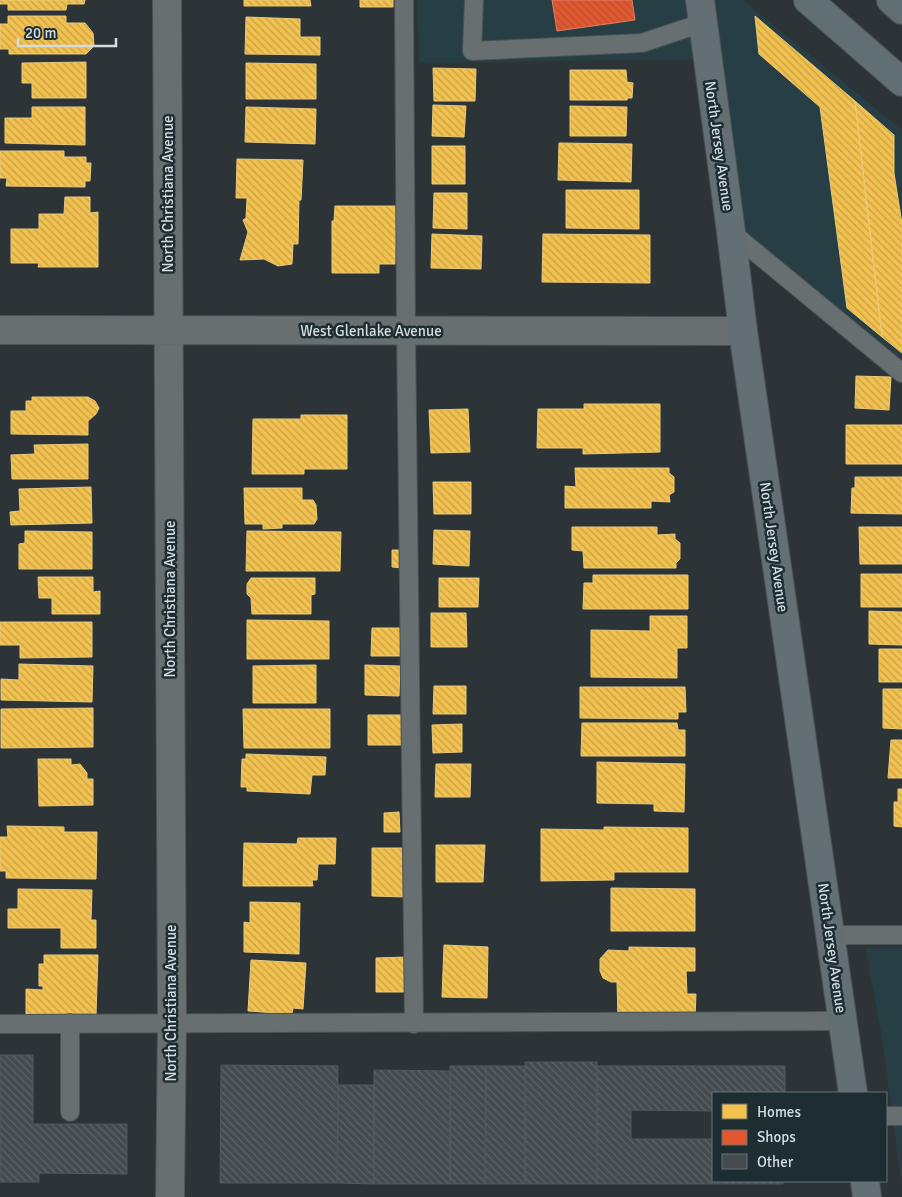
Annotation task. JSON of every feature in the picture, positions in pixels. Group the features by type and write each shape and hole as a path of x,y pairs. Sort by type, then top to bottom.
{"main road":[{"path":"808,0 902,82"},
{"path":"890,0 902,10"},
{"name":"North Jersey Avenue","path":"701,11 731,232 742,332 853,1092"},
{"path":"865,1182 867,1197"}],"street":[{"name":"North Christiana Avenue","path":"167,0 172,1023 170,1197"},
{"name":"West Glenlake Avenue","path":"0,330 742,332"}],"lane":[{"path":"404,0 414,1024"},
{"path":"474,0 472,51 642,43 701,11"},
{"path":"731,232 902,373"},
{"path":"830,935 902,935"},
{"path":"0,1024 843,1021"},
{"path":"70,1024 70,1112"},
{"path":"887,1116 902,1116"}],"shaded area":[{"path":"417,0 743,0 902,130 902,367 741,233 720,59 419,63"},
{"path":"865,947 902,948 902,1187 881,1032"}],"building: Homes":[{"path":"0,0 85,0 84,4 67,4 66,10 8,10 8,4 0,4"},
{"path":"244,0 310,0 311,6 244,6"},
{"path":"360,0 393,0 393,7 360,7"},
{"path":"8,16 66,16 66,23 85,23 93,33 94,46 86,54 9,54 9,49 0,49 0,24 8,24"},
{"path":"755,16 855,101 882,337 847,308 820,107 759,54"},
{"path":"246,17 300,19 300,37 320,37 320,55 245,54"},
{"path":"86,62 86,98 32,98 32,83 22,83 22,63"},
{"path":"246,63 316,64 316,99 246,99"},
{"path":"433,68 476,69 475,101 434,101"},
{"path":"570,70 626,70 627,82 633,83 632,98 627,100 570,100"},
{"path":"855,101 894,135 894,173 902,224 902,353 882,337"},
{"path":"433,105 466,106 464,137 432,136"},
{"path":"570,106 627,107 626,136 570,136"},
{"path":"32,107 85,107 85,145 5,143 5,118 32,118"},
{"path":"246,107 316,109 315,144 245,142"},
{"path":"559,143 632,144 631,182 558,180"},
{"path":"432,146 465,146 465,184 432,184"},
{"path":"0,151 64,151 64,157 86,157 86,163 91,163 90,181 85,181 85,187 6,186 7,178 0,178"},
{"path":"237,159 303,160 301,200 299,200 298,244 293,244 292,264 278,266 264,259 240,260 248,232 243,220 246,218 247,198 236,198"},
{"path":"566,190 639,190 639,229 566,228"},
{"path":"434,193 467,193 467,229 433,228"},
{"path":"65,197 90,197 90,213 98,212 98,267 38,267 39,263 11,263 11,229 39,229 39,214 64,214"},
{"path":"335,206 396,206 395,264 379,264 379,273 332,273 332,221 334,221"},
{"path":"432,234 482,236 481,269 431,268"},
{"path":"543,234 650,235 650,283 542,282"},
{"path":"856,376 891,377 889,410 855,408"},
{"path":"32,397 88,397 95,401 99,408 96,414 88,421 88,435 11,434 11,411 26,411 26,401 32,401"},
{"path":"584,404 660,404 660,452 583,454 583,448 537,448 538,409 584,409"},
{"path":"468,409 470,452 431,453 429,410"},
{"path":"301,415 347,415 347,469 304,469 304,474 252,474 253,419 301,419"},
{"path":"846,425 902,425 902,464 846,464"},
{"path":"88,444 88,479 12,479 11,455 35,454 34,445"},
{"path":"575,468 669,468 669,473 674,477 674,492 669,495 670,502 651,501 651,508 565,508 565,486 576,487"},
{"path":"855,477 902,477 902,514 851,513 852,488 855,488"},
{"path":"433,482 471,482 471,514 434,514"},
{"path":"91,487 92,523 11,525 10,512 20,511 19,489"},
{"path":"244,488 302,488 302,500 313,500 316,505 317,519 314,524 282,524 282,528 263,529 263,524 245,524"},
{"path":"572,527 657,527 657,535 675,534 675,539 680,543 680,559 676,563 676,568 584,568 583,551 572,550"},
{"path":"859,527 902,527 902,564 860,564"},
{"path":"434,530 470,531 469,566 433,564"},
{"path":"25,531 92,532 92,569 19,569 19,544 25,543"},
{"path":"247,531 341,532 340,571 246,571"},
{"path":"392,550 403,550 402,568 392,567"},
{"path":"861,574 902,574 902,607 861,607"},
{"path":"593,575 688,575 688,609 583,609 584,583 593,583"},
{"path":"38,577 93,577 93,592 100,591 100,614 52,614 52,598 39,598"},
{"path":"251,578 315,578 315,594 311,595 311,614 252,614 251,598 247,594 247,584"},
{"path":"439,578 479,578 478,607 439,607"},
{"path":"869,611 902,612 902,645 869,644"},
{"path":"431,613 466,613 467,647 431,647"},
{"path":"650,616 687,616 687,648 677,648 677,678 591,677 591,630 650,631"},
{"path":"247,620 329,621 329,659 247,659"},
{"path":"0,622 92,622 92,657 20,658 20,645 0,645"},
{"path":"372,628 402,628 401,656 371,656"},
{"path":"879,649 902,649 902,682 879,682"},
{"path":"19,664 93,666 92,702 1,700 1,679 19,680"},
{"path":"316,665 316,703 253,703 253,666"},
{"path":"365,665 400,666 399,696 365,695"},
{"path":"434,686 466,686 466,714 433,714"},
{"path":"580,687 685,687 686,712 678,712 678,719 580,718"},
{"path":"883,689 902,689 902,729 883,728"},
{"path":"93,708 93,747 1,748 1,709"},
{"path":"243,709 330,709 330,748 244,748"},
{"path":"368,715 403,715 402,745 368,745"},
{"path":"582,723 677,723 678,730 685,730 685,756 581,756"},
{"path":"462,724 462,752 433,753 432,725"},
{"path":"891,740 902,740 902,778 888,778"},
{"path":"246,754 326,757 325,775 312,775 310,794 247,791 247,787 241,787 242,759 246,759"},
{"path":"38,759 71,759 71,765 80,764 87,773 87,779 93,779 93,805 39,806"},
{"path":"597,762 685,764 684,812 654,811 654,804 597,803"},
{"path":"436,764 471,764 470,797 435,797"},
{"path":"898,789 902,789 902,827 894,826 894,802 898,802"},
{"path":"399,812 400,832 384,832 384,813"},
{"path":"7,826 64,827 64,832 97,832 96,879 6,878 6,871 0,871 0,837 8,837"},
{"path":"604,827 688,828 688,872 614,872 614,880 541,881 541,829 604,830"},
{"path":"298,838 336,838 335,864 318,864 317,880 312,880 313,886 243,886 244,843 297,844"},
{"path":"436,845 485,845 483,882 436,882"},
{"path":"372,848 406,848 406,897 372,896"},
{"path":"611,888 695,889 695,931 611,931"},
{"path":"18,889 92,890 91,920 96,920 96,948 61,948 61,928 8,928 8,909 18,909"},
{"path":"250,902 300,903 299,954 244,952 244,922 250,923"},
{"path":"444,945 488,947 487,998 442,997"},
{"path":"629,947 695,948 695,971 686,971 687,994 696,994 695,1018 618,1018 617,982 611,982 603,978 600,971 600,959 608,950 629,951"},
{"path":"44,955 98,955 96,1015 26,1014 26,989 43,990 43,986 39,986 39,964 44,964"},
{"path":"406,957 406,992 376,992 376,958"},
{"path":"251,960 306,963 303,1009 293,1008 292,1014 248,1011"}],"building: Shops":[{"path":"552,0 632,0 635,20 557,31"}],"building: Other":[{"path":"0,1055 33,1055 33,1124 127,1124 127,1174 39,1173 39,1182 0,1182"},
{"path":"525,1062 597,1062 597,1184 525,1184"},
{"path":"221,1065 338,1066 337,1183 220,1183"},
{"path":"450,1066 486,1066 485,1184 450,1184"},
{"path":"486,1066 525,1066 525,1184 485,1184"},
{"path":"597,1066 785,1066 785,1092 712,1092 712,1111 631,1110 631,1139 712,1139 712,1182 783,1182 783,1184 597,1184"},
{"path":"374,1070 450,1071 450,1184 374,1184"},
{"path":"338,1085 374,1085 374,1184 337,1183"}]}
